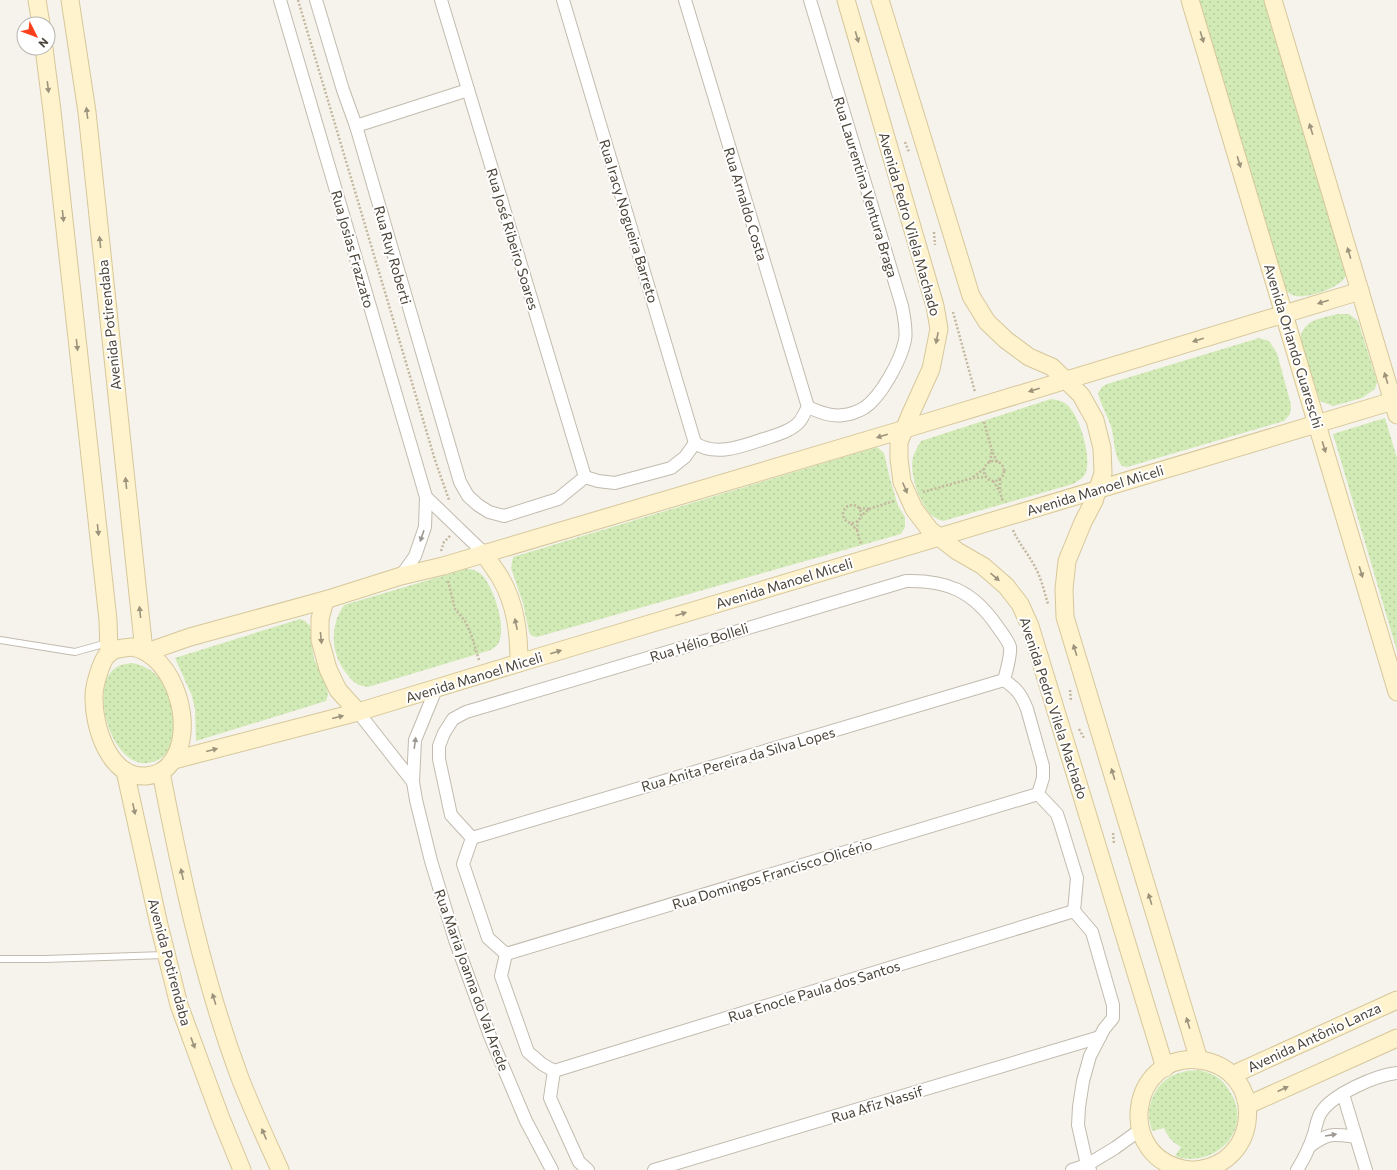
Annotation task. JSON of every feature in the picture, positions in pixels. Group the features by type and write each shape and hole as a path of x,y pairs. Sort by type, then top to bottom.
{"street":[{"path":"37,0 40,16"},
{"name":"Avenida Potirendaba","path":"70,0 80,57 87,112 146,651"},
{"name":"Rua Josias Frazzato","path":"280,0 426,497 425,527 415,556 401,576"},
{"name":"Rua Ruy Roberti","path":"316,0 343,90 356,126 460,482 468,496 478,505 489,512 504,516 558,499 585,477"},
{"name":"Rua José Ribeiro Soares","path":"441,0 585,477"},
{"name":"Rua Iracy Nogueira Barreto","path":"563,0 695,443"},
{"name":"Rua Arnaldo Costa","path":"685,0 808,407"},
{"name":"Rua Laurentina Ventura Braga","path":"808,407 827,415 844,415 864,408 878,394 900,355 906,339 902,306 810,0"},
{"name":"Avenida Pedro Vilela Machado","path":"846,0 933,299 939,329 931,369 899,442 899,459 902,482 914,509 930,530 957,551 983,566 1006,586 1020,604 1030,626 1165,1068"},
{"path":"880,0 971,296 987,322 1006,340 1029,357 1052,367 1066,380 1081,395 1095,420 1102,448 1103,473 1094,501 1083,522 1067,561 1064,589 1065,617 1199,1060"},
{"name":"Avenida Orlando Guareschi","path":"1190,0 1397,692"},
{"path":"1273,0 1395,408"},
{"path":"45,56 105,596 109,648 95,683 94,705 105,745 113,760 125,771 134,774 143,776 161,772 168,767 179,752 182,736 182,711 178,697 169,677 160,664 146,651 132,647 109,648"},
{"path":"356,126 468,90"},
{"path":"146,651 190,637 325,600 401,576 443,566 905,429 1360,291"},
{"path":"585,477 598,482 615,483 671,468 685,457 695,443 701,447 718,449 736,448 784,433 800,422 808,407"},
{"name":"Avenida Manoel Miceli","path":"174,760 358,712 1317,424 1395,408"},
{"name":"Rua Josias Frazzato","path":"426,497 484,553"},
{"path":"484,553 501,580 512,606 518,634 519,663"},
{"name":"Rua Hélio Bolleli","path":"472,838 451,815 439,759 439,746 444,733 453,719 466,712 906,580 922,580 956,589 974,599 989,614 1010,647 1004,680"},
{"path":"325,600 320,620 320,640 328,669 338,690 358,712"},
{"path":"1004,680 1015,688 1027,709 1043,766 1038,794 1057,814 1062,826 1077,878 1074,911 1092,932 1098,947 1113,1005 1113,1018 1100,1037 1090,1056 1083,1081 1079,1107 1078,1125 1089,1168"},
{"name":"Rua Anita Pereira da Silva Lopes","path":"472,838 1004,680"},
{"name":"Rua Maria Joanna do Val Arede","path":"436,689 415,740 413,782 416,800 431,861 455,940 490,1036 526,1121 552,1170"},
{"name":"Rua Maria Joanna do Val Arede","path":"358,712 413,782"},
{"name":"Avenida Potirendaba","path":"125,771 179,1005 220,1116 242,1170"},
{"path":"161,772 191,919 208,978 240,1078 280,1170"},
{"name":"Rua Domingos Francisco Olicério","path":"506,954 1038,794"},
{"path":"472,838 463,864 488,938 506,954 501,976 528,1052 542,1064 554,1071 550,1098 579,1162 588,1170"},
{"name":"Rua Enocle Paula dos Santos","path":"554,1071 1074,911"},
{"name":"Avenida Antônio Lanza","path":"1232,1075 1397,1000"},
{"name":"Rua Afiz Nassif","path":"654,1170 1100,1037"},
{"path":"1248,1105 1397,1038"},
{"path":"1190,1170 1168,1168 1151,1151 1140,1130 1139,1110 1144,1090 1156,1074 1181,1061 1199,1060 1222,1068 1232,1075 1242,1089 1248,1105 1247,1127 1238,1147 1222,1162 1213,1167 1202,1170 1194,1170"},
{"path":"1297,1170 1309,1147 1321,1112 1333,1099 1361,1084 1387,1074 1397,1073"},
{"path":"1343,1094 1366,1170"},
{"path":"1072,1170 1089,1168 1140,1130"},
{"path":"1309,1147 1322,1137 1334,1134 1356,1137"}],"lane":[{"path":"0,640 75,652 109,648"},
{"path":"0,959 44,959 166,954"}],"path":[{"path":"298,0 435,460 440,471 445,491 451,503"},
{"path":"903,136 911,157"},
{"path":"934,227 936,248"},
{"path":"953,310 992,451 1003,469 1003,474 1000,479 1000,492 993,481 986,477 972,478 984,469 990,462 992,451"},
{"path":"990,462 998,463"},
{"path":"984,469 986,477"},
{"path":"993,481 1000,479"},
{"path":"851,523 858,520 869,509 859,508 856,505 851,504 843,509 842,517 847,523 851,523 857,530"},
{"path":"859,508 861,517"},
{"path":"858,520 857,530 865,559"},
{"path":"455,526 442,548 441,553 443,566 452,603 472,634 482,674"}],"green space":[{"path":"1197,0 1265,0 1348,272 1344,279 1327,290 1311,295 1297,296 1292,295 1285,289"},
{"path":"1337,314 1349,314 1358,321 1377,382 1375,389 1362,398 1333,406 1320,401 1300,340 1305,328 1313,321"},
{"path":"1259,338 1269,341 1277,353 1291,405 1290,414 1284,421 1127,467 1122,466 1117,457 1111,426 1098,393 1102,387 1107,384"},
{"path":"1051,399 1066,404 1071,409 1080,426 1086,448 1087,467 1085,474 1080,480 1073,484 943,521 935,518 929,512 924,506 917,490 914,481 912,464 913,457 921,441"},
{"path":"1385,418 1397,458 1397,651 1333,434"},
{"path":"877,447 884,453 898,506 905,517 905,527 901,534 537,637 532,636 529,632 523,603 511,568 513,557"},
{"path":"466,569 474,570 481,574 490,587 500,618 501,637 497,646 491,650 368,687 359,685 352,680 338,658 334,640 336,622 344,605"},
{"path":"300,619 305,621 310,626 314,659 327,687 328,695 326,701 196,741 195,710 192,696 175,658"},
{"path":"132,663 148,669 162,682 167,691 173,712 174,723 171,744 163,757 150,763 134,761 123,752 114,739 107,723 104,706 104,690 108,676 117,667"},
{"path":"1199,1070 1216,1076 1227,1086 1233,1097 1237,1111 1237,1124 1232,1136 1224,1146 1214,1153 1202,1158 1189,1159 1175,1156 1181,1147 1171,1139 1164,1128 1152,1131 1149,1118 1150,1108 1154,1094 1163,1082 1176,1074 1185,1071"}]}
